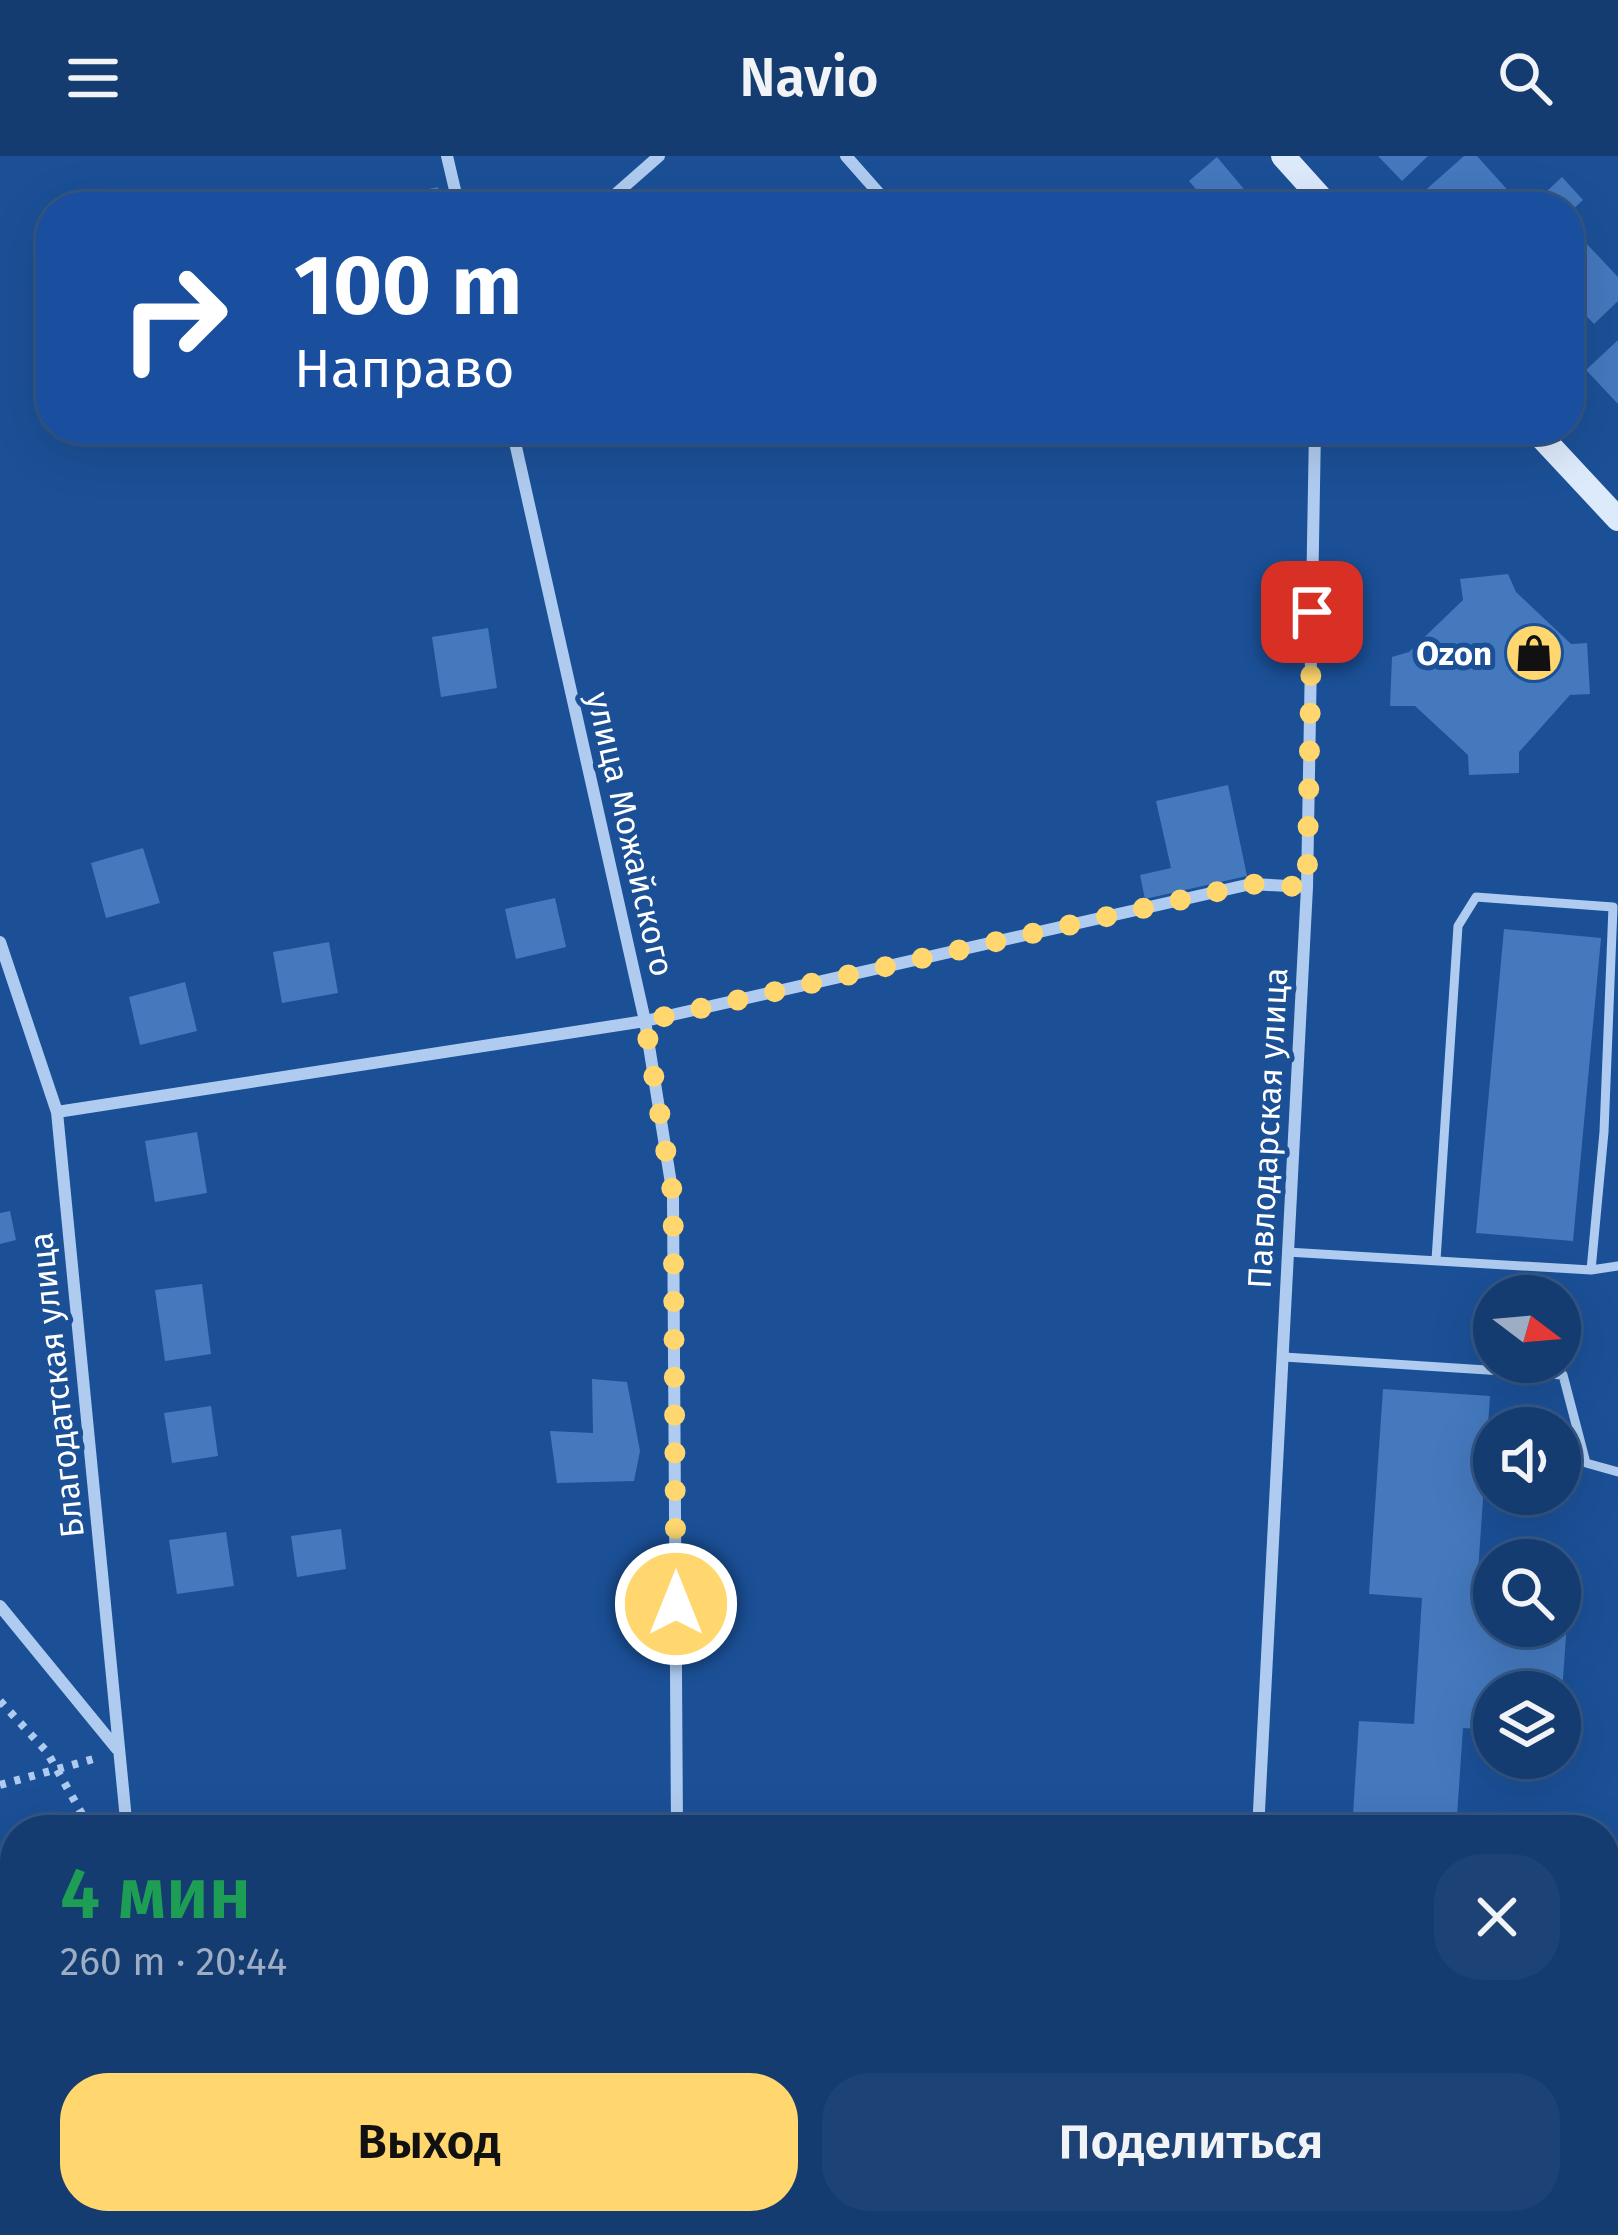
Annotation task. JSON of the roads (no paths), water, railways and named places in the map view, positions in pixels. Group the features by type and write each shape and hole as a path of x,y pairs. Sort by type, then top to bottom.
{"main road":[{"path":"1283,156 1315,192"},
{"path":"1548,444 1618,519"}],"street":[{"path":"447,156 455,192"},
{"path":"618,192 659,156"},
{"path":"846,156 878,192"},
{"name":"улица Можайского","path":"515,444 645,1021 673,1196 677,1815"},
{"name":"Павлодарская улица","path":"1259,1815 1307,887 1315,444"},
{"path":"57,1112 645,1021 1251,884 1307,887"},
{"name":"Благодатская улица","path":"0,942 57,1112 126,1815"},
{"path":"0,1606 119,1752"}],"lane":[{"path":"1436,1260 1458,926 1476,897 1612,907 1604,1132 1591,1270"},
{"path":"1604,1132 1618,1142"},
{"path":"1287,1252 1591,1270 1618,1266"},
{"path":"1284,1358 1563,1376 1586,1463 1618,1472"}],"place":[{"name":"Ozon","path":"1534,653"}]}
